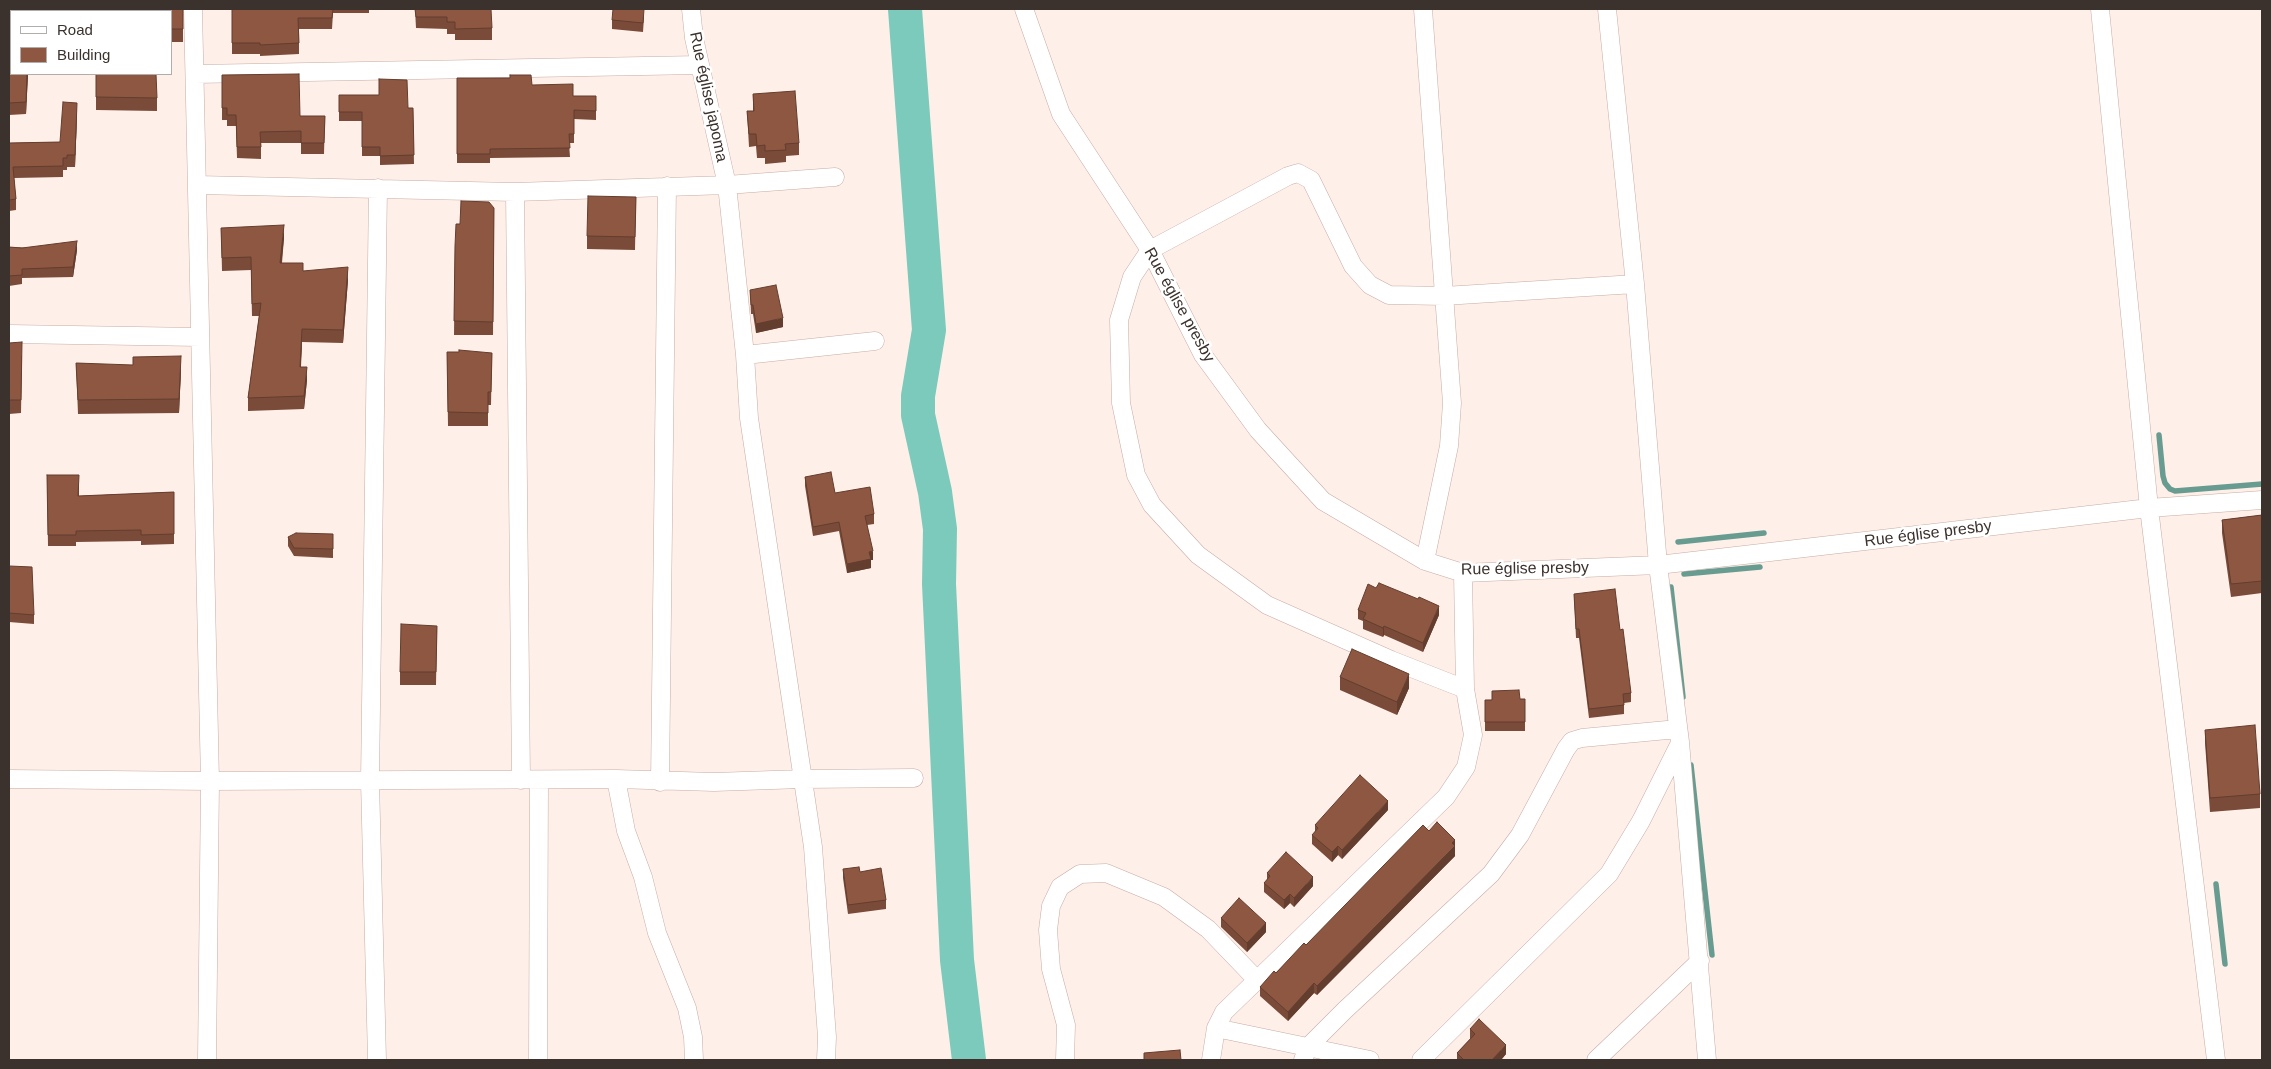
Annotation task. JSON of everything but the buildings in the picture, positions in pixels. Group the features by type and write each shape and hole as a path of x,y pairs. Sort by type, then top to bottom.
{"street":[{"path":"193,9 210,781 207,1060"},
{"name":"Rue église japoma","path":"691,9 694,38 726,185 745,355 749,418 813,847 827,1037 826,1060"},
{"name":"Rue église presby","path":"1024,9 1060,114 1150,250 1203,355 1258,430 1323,501 1425,561 1463,573 1658,565 2149,508 2262,500"},
{"path":"1423,9 1452,402 1449,446 1425,561"},
{"path":"1607,9 1635,284 1658,565 1679,736 1700,961 1707,1060"},
{"path":"2100,9 2149,508 2216,1060"},
{"path":"195,74 700,64"},
{"path":"1465,689 1391,660 1267,604 1198,555 1152,505 1136,475 1121,403 1118,320 1132,277 1150,250 1288,176 1298,173 1311,180 1353,266 1370,285 1389,295 1444,296 1635,284"},
{"path":"197,186 515,192 726,185 835,177"},
{"path":"660,782 667,186"},
{"path":"377,1060 370,781 378,188"},
{"path":"515,192 521,780"},
{"path":"9,334 200,337"},
{"path":"745,355 874,341"},
{"path":"1210,1060 1216,1028 1224,1012 1446,797 1466,767 1473,735 1465,689 1463,573"},
{"path":"1305,1054 1491,874 1520,835 1572,741 1582,738 1679,736"},
{"path":"1421,1060 1609,874 1641,821 1679,736"},
{"path":"616,778 626,831 643,877 657,933 687,1008 693,1037 694,1060"},
{"path":"9,779 370,781 616,778 660,782 714,782 914,778"},
{"path":"538,1060 539,780"},
{"path":"1065,1060 1066,1025 1051,969 1048,930 1051,906 1060,888 1080,874 1106,874 1164,897 1208,929 1257,980"},
{"path":"1596,1060 1700,961"},
{"path":"1216,1028 1305,1054 1370,1060"}],"waterway":[{"path":"905,9 929,330 918,396 918,415 935,492 940,529 939,584 957,960 969,1060"},
{"path":"2159,435 2163,476 2165,483 2170,489 2175,491 2262,484"},
{"path":"1678,542 1764,533"},
{"path":"1684,574 1760,567"},
{"path":"1671,587 1683,697"},
{"path":"1691,765 1712,955"},
{"path":"2216,884 2225,964"}]}
